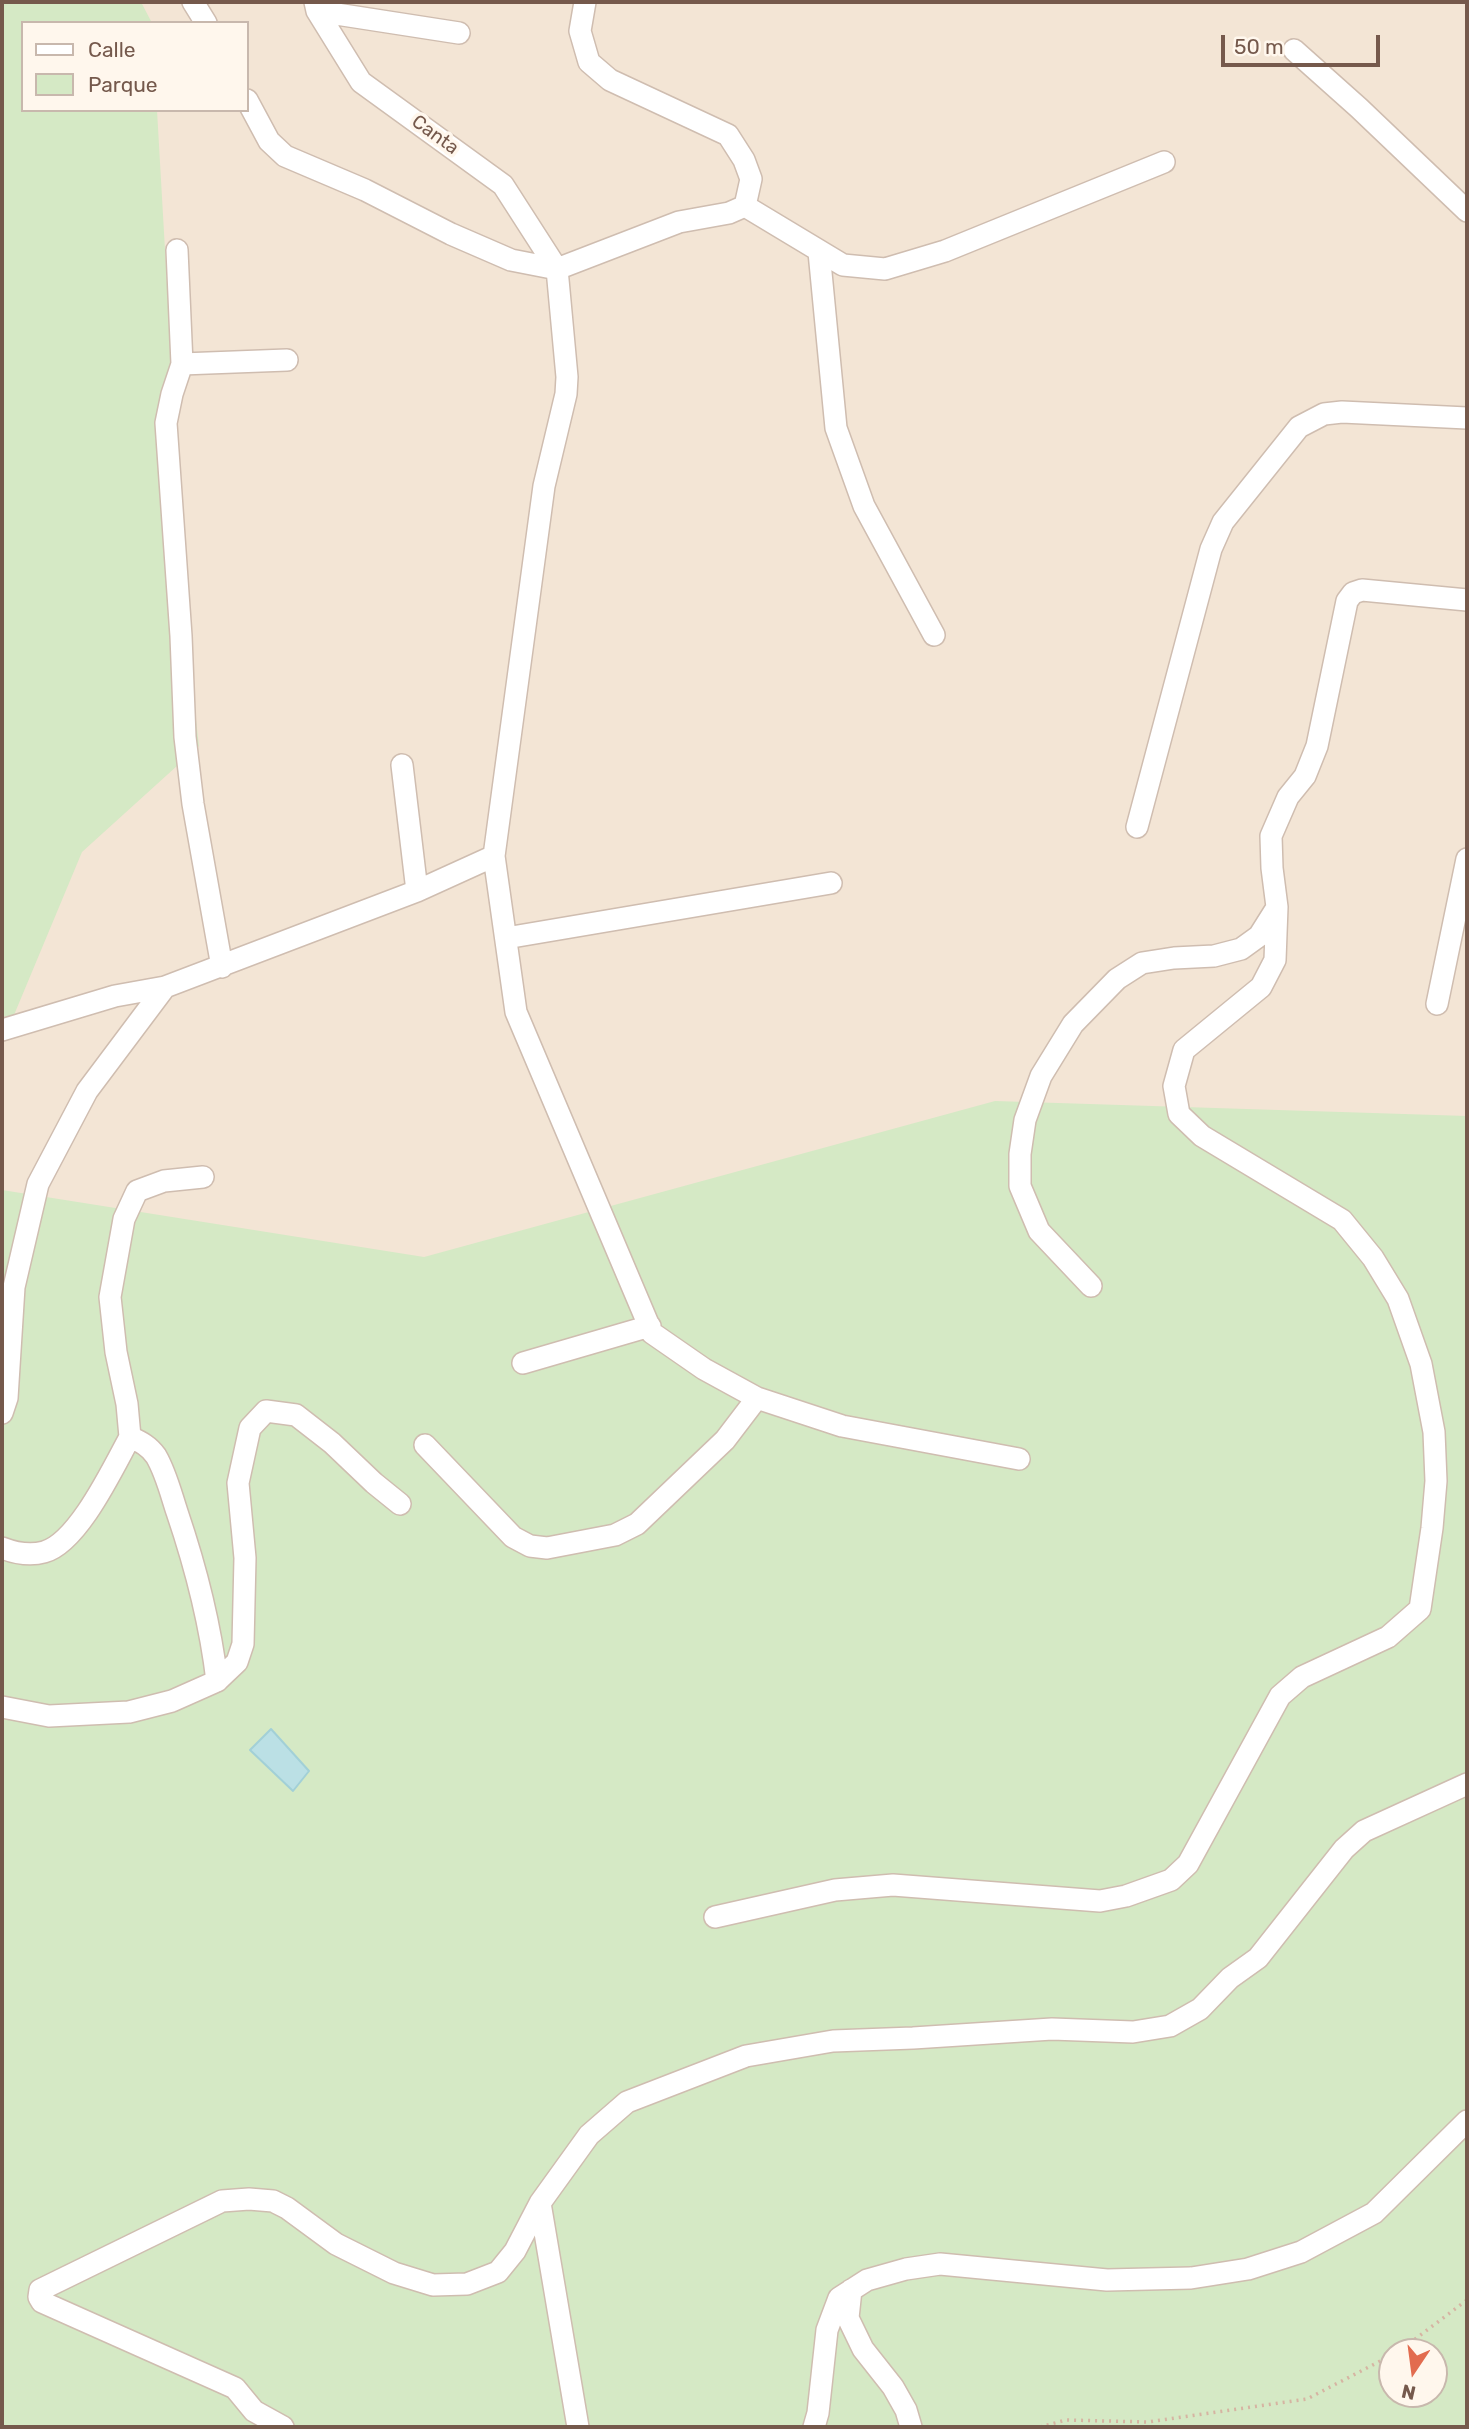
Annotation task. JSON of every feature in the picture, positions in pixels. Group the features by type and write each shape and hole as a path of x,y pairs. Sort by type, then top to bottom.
{"street":[{"path":"193,2 205,21"},
{"path":"585,2 580,31 589,62 610,80 729,135 744,160 751,179 745,206"},
{"path":"316,6 385,11 459,33"},
{"name":"Canta","path":"316,6 361,82 503,185 557,269"},
{"path":"1294,50 1467,211"},
{"path":"248,102 269,141 285,156 365,190 451,234 511,260 557,269 679,222 729,213 745,206"},
{"path":"745,206 843,265 885,270 945,251 1164,162"},
{"path":"177,250 182,365 166,423 181,636 185,737 193,804 222,967"},
{"path":"819,252 836,428 864,506 934,635"},
{"path":"557,269 567,377 566,394 544,486 494,856 516,1012 652,1333 704,1369 758,1398 842,1426 1019,1459"},
{"path":"182,365 287,360"},
{"path":"1137,827 1211,549 1223,522 1265,469 1299,427 1324,414 1342,412 1467,418"},
{"path":"715,1917 835,1889 893,1885 1100,1901 1126,1896 1171,1880 1188,1864 1280,1696 1302,1676 1388,1637 1420,1609 1436,1480 1434,1432 1421,1364 1398,1299 1373,1258 1342,1220 1202,1136 1179,1114 1174,1086 1184,1050 1261,987 1275,960 1278,907 1272,868 1271,836 1288,797 1305,776 1317,746 1347,601 1353,593 1362,590 1467,600"},
{"path":"402,765 417,891"},
{"path":"2,1030 115,996 164,987 222,967 417,891 494,856"},
{"path":"1437,1004 1467,859"},
{"path":"506,938 831,883"},
{"path":"1091,1286 1039,1231 1020,1186 1020,1154 1025,1120 1041,1076 1073,1024 1116,978 1142,963 1214,956 1241,949 1259,936 1278,907"},
{"path":"2,1413 7,1398 14,1286 38,1184 87,1091 164,987"},
{"path":"2,1548 18,1553 44,1552 62,1544 76,1530 130,1437 110,1297 124,1219 137,1191 164,1181 203,1177"},
{"path":"523,1363 650,1326"},
{"path":"425,1445 513,1537 530,1546 547,1548 615,1535 637,1524 725,1440 758,1398"},
{"path":"2,1707 50,1716 129,1712 172,1701 217,1681 237,1662 243,1644 244,1558 238,1483 250,1428 266,1411 296,1415 332,1443 400,1504"},
{"path":"130,1437 145,1444 156,1456 168,1485 192,1557 212,1633 217,1681"},
{"path":"283,2427 254,2411 235,2388 42,2302 39,2297 40,2290 222,2201 249,2199 273,2201 287,2208 337,2244 394,2273 433,2285 467,2284 498,2272 515,2251 540,2203 589,2135 627,2102 746,2056 833,2040 1052,2029 1133,2032 1170,2026 1200,2008 1230,1978 1258,1958 1344,1849 1364,1831 1467,1784"},
{"path":"814,2427 818,2413 827,2330 839,2298 867,2280 906,2269 940,2264 1107,2280 1191,2278 1248,2269 1301,2252 1374,2213 1467,2121"},
{"path":"540,2203 578,2427"},
{"path":"851,2291 848,2318 863,2349 893,2387 906,2410 911,2427"}],"path":[{"path":"1417,2338 1467,2300"},
{"path":"1040,2427 1066,2420 1148,2422 1307,2399 1378,2362"}],"shaded area":[{"path":"2,2 1467,2 1467,2387 1448,2400 1448,2338 1378,2338 1378,2408 1437,2408 1410,2427 2,1804"}],"green space":[{"path":"2,2 141,2 151,21 21,21 21,112 157,112 188,652 199,746 82,852 14,1015 2,1017"},
{"path":"995,1101 1467,1116 1467,2427 2,2427 2,1190 424,1257"}],"water":[{"path":"271,1729 309,1771 293,1791 250,1750"}]}
